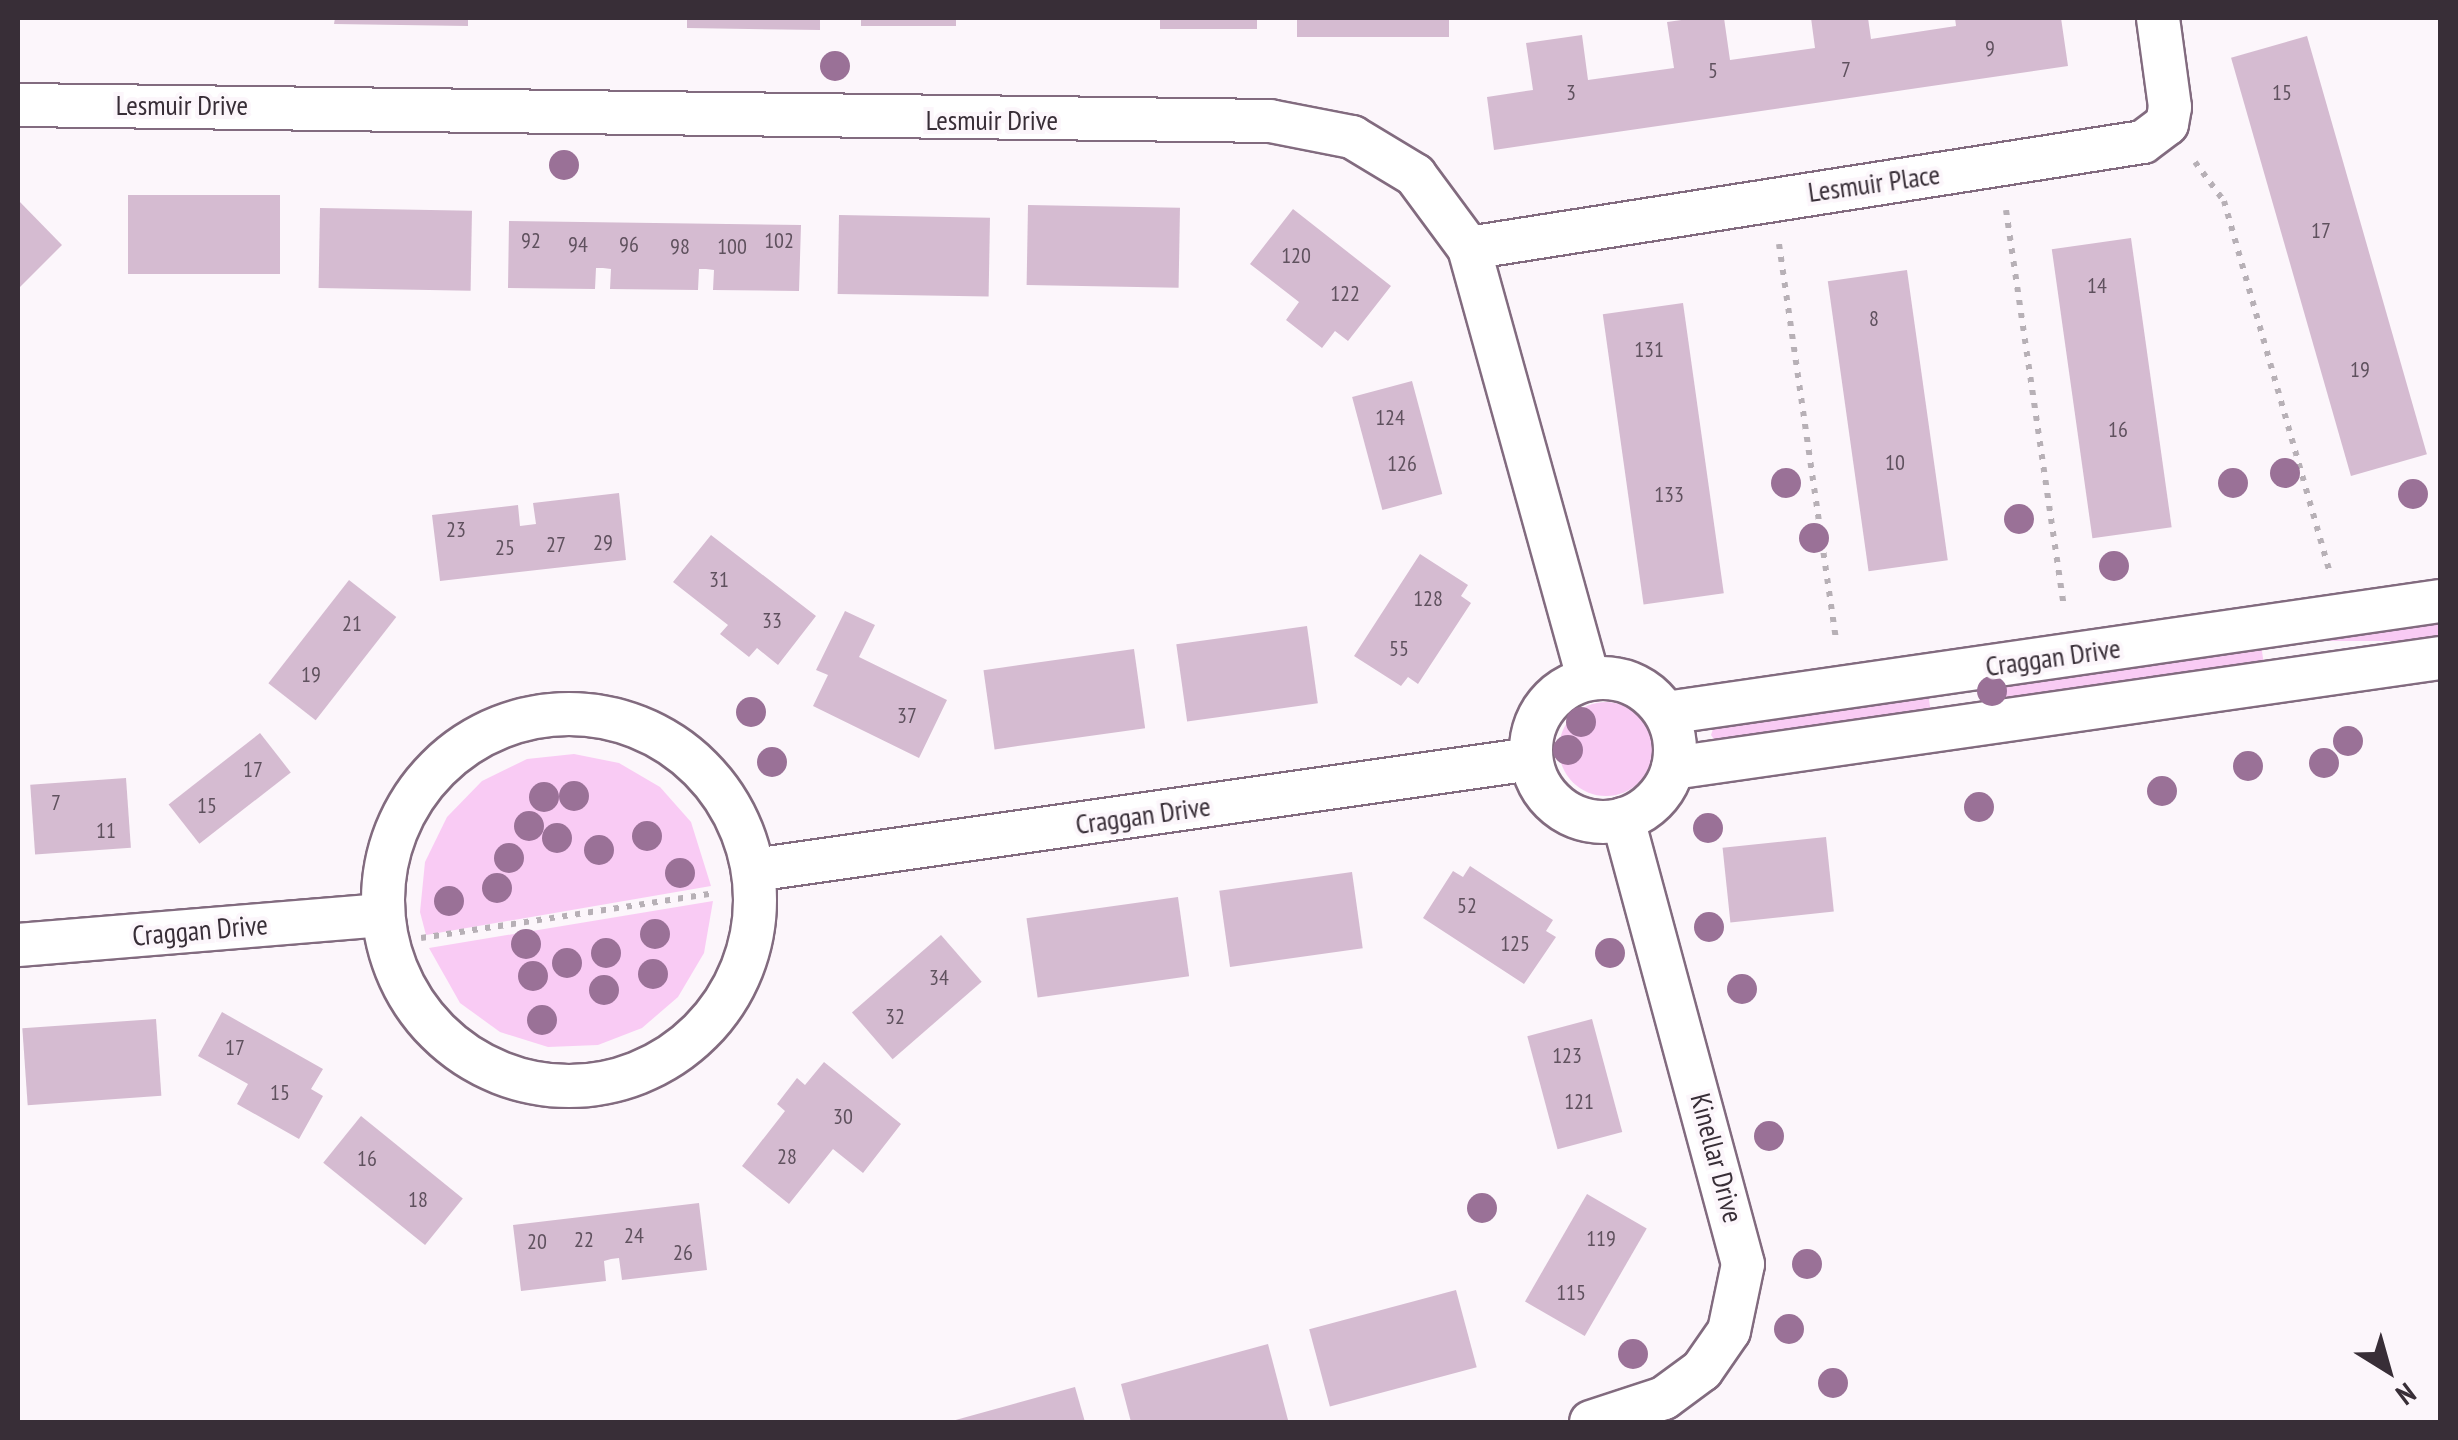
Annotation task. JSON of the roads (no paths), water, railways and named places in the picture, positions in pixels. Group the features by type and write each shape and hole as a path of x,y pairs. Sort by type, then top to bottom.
{"street":[{"name":"Lesmuir Place","path":"1469,248 2144,142 2167,124 2170,89 2158,18"},
{"name":"Lesmuir Drive","path":"18,104 1270,121 1352,137 1384,152 1439,200 1469,248 1588,678"},
{"name":"Craggan Drive","path":"1666,713 2440,601"},
{"name":"Craggan Drive","path":"1674,768 2440,658"},
{"path":"1588,678 1634,684 1666,713 1674,768 1653,802 1623,820 1593,821 1563,810 1547,796 1531,759 1532,737 1551,699 1588,678"},
{"path":"574,713 640,728 672,743 711,777 739,821 754,870 756,920 744,969 719,1013 684,1049 640,1074 592,1086 526,1081 493,1072 450,1045 416,1009 393,964 382,915 386,864 398,831 433,772 474,739 522,720 574,713"},
{"name":"Craggan Drive","path":"754,870 1531,759"},
{"name":"Kinellar Drive","path":"1591,1422 1664,1398 1702,1370 1729,1331 1744,1264 1623,820"},
{"name":"Craggan Drive","path":"18,944 382,915"}]}
